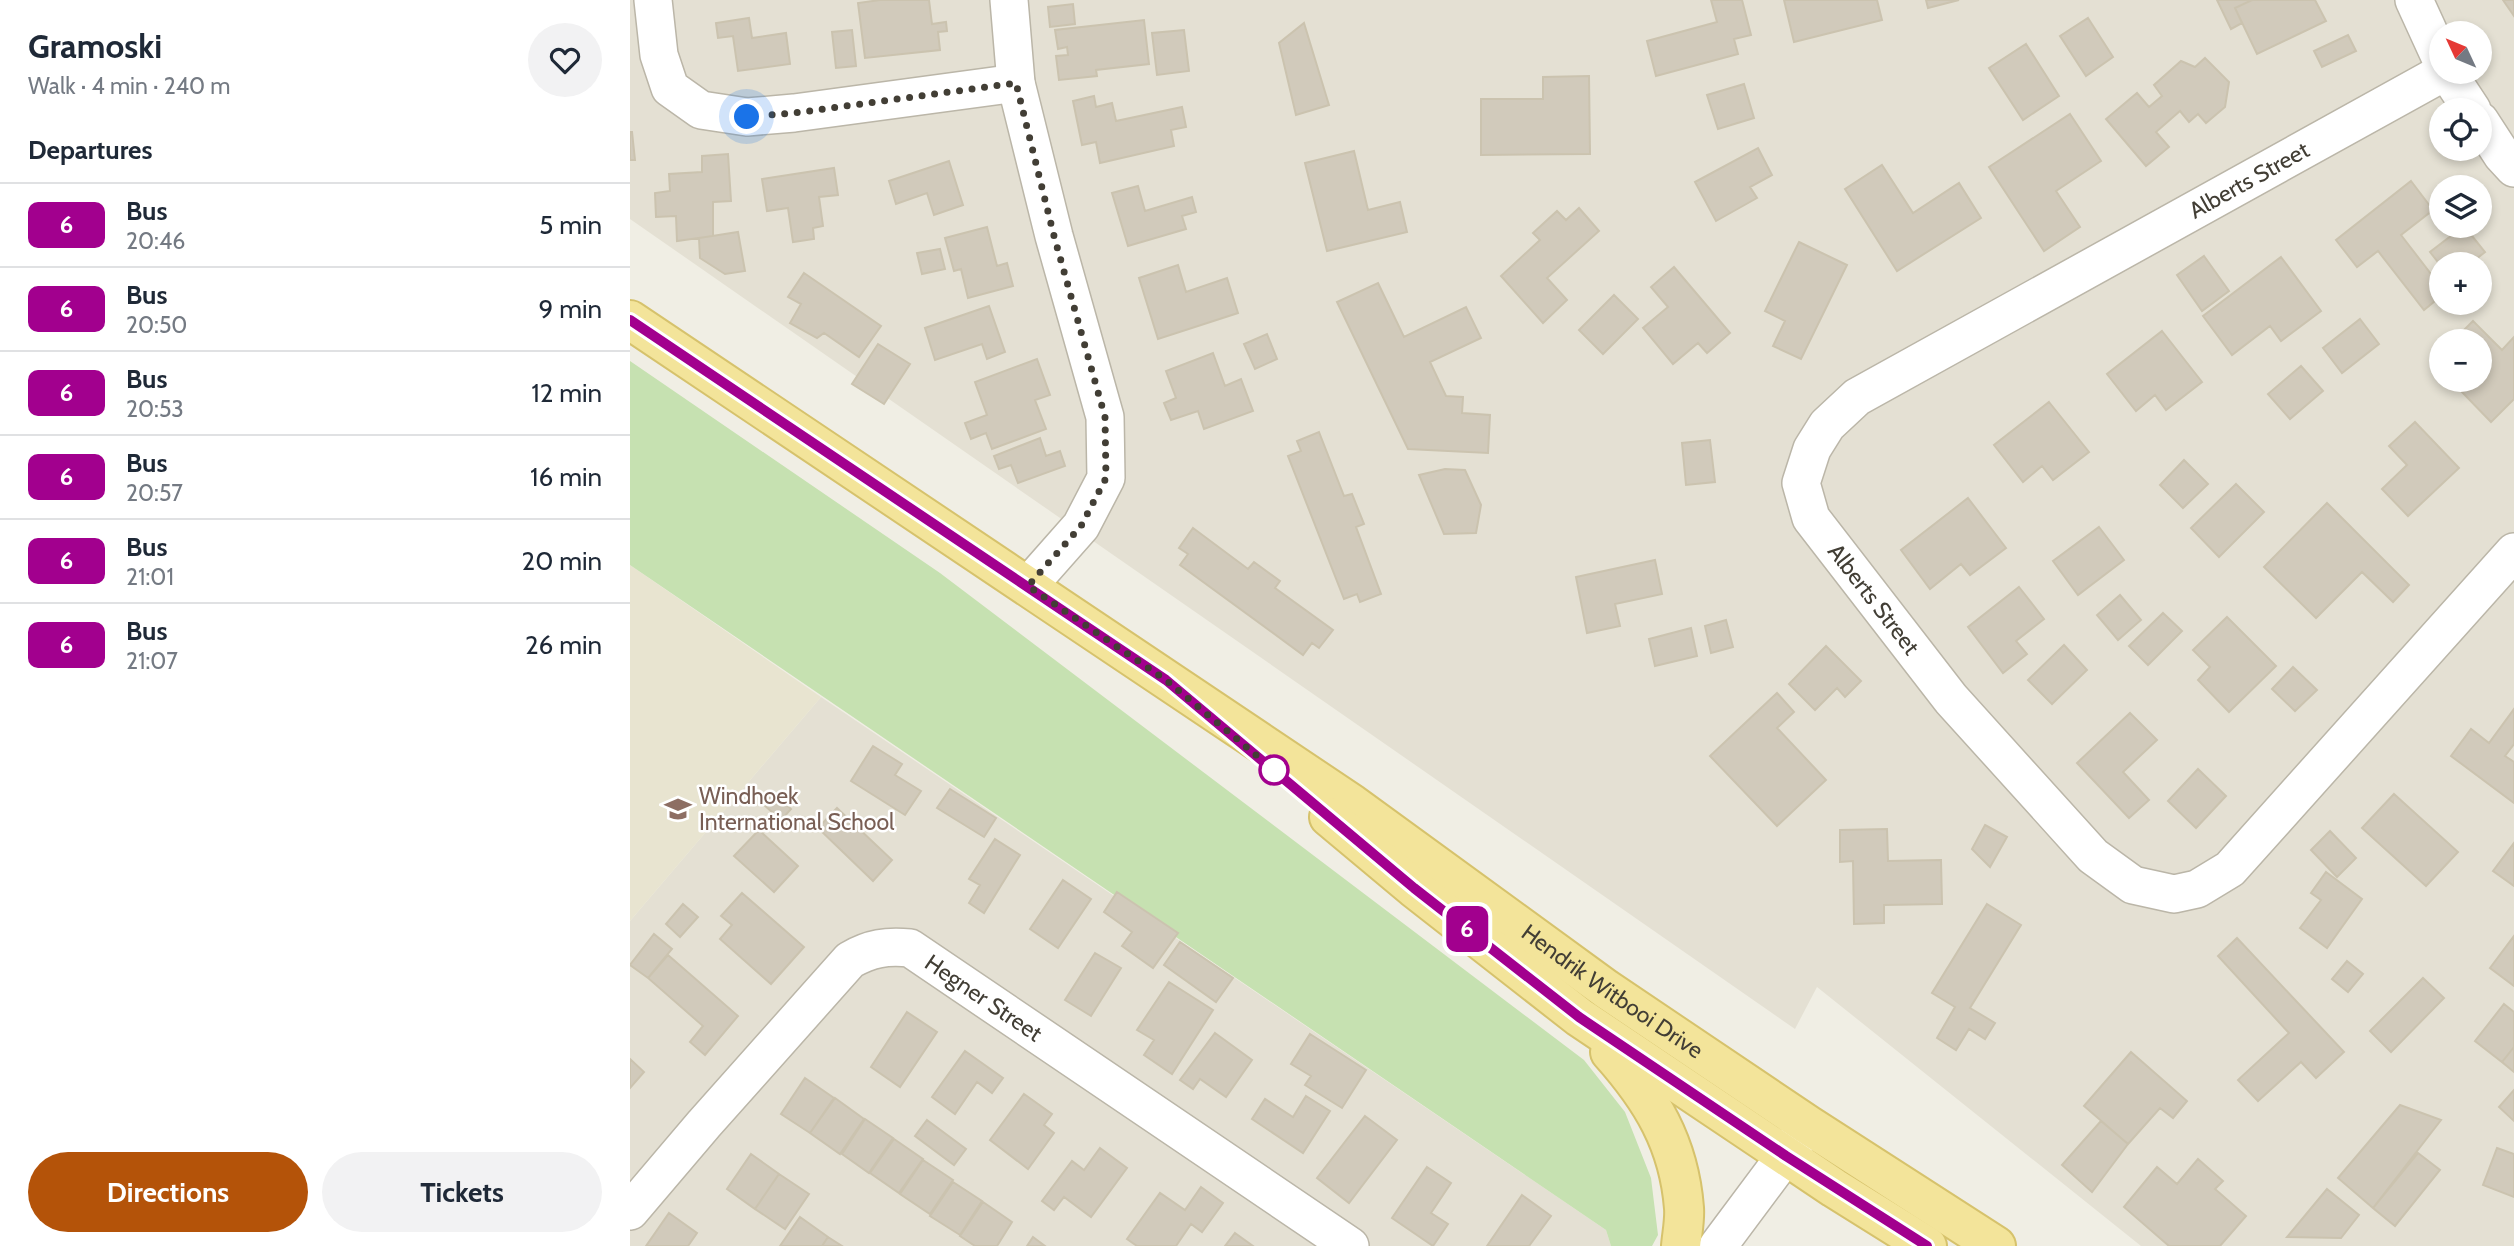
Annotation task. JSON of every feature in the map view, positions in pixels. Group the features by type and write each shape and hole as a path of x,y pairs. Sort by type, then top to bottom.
{"main road":[{"name":"Hendrik Witbooi Drive","path":"630,320 1352,804 1606,989 1808,1125 1996,1246"},
{"name":"Hendrik Witbooi Drive","path":"1166,680 1414,888 1579,1017 1786,1156 1927,1246"},
{"path":"1579,1017 1630,1075 1658,1114 1674,1156 1684,1208 1681,1246"}],"street":[{"path":"653,0 659,55 670,88 701,110 747,117 794,113 1016,83"},
{"path":"1009,0 1016,83 1054,236 1105,417 1106,478 1081,526 1028,586"},
{"path":"2414,0 2429,33"},
{"name":"Alberts Street","path":"2429,81 1857,397 1827,425 1812,449 1801,483 1811,518 1951,699 2084,847 2133,885 2174,894 2197,889 2230,869 2514,552"},
{"path":"2492,140 2514,168"},
{"name":"Hegner Street","path":"630,1211 850,960 868,950 888,946 910,948 1350,1246"},
{"path":"1718,1246 1808,1125"}],"shaded area":[{"path":"630,0 2514,0 2514,1246 2141,1246 1817,987 1795,1029 630,219"},
{"name":"Windhoek International School","path":"630,565 821,697 630,921"},
{"path":"821,697 1606,1230 1611,1246 630,1246 630,921"}],"green space":[{"path":"630,361 940,573 1584,1060 1625,1112 1651,1178 1658,1235 1652,1246 1611,1246 1606,1230 630,565"}],"building":[{"path":"929,0 932,24 946,22 947,31 938,32 940,50 865,58 858,3"},
{"path":"1711,0 1742,0 1751,35 1734,39 1738,54 1656,76 1647,41 1717,22"},
{"path":"1784,0 1877,0 1882,20 1794,42"},
{"path":"1926,0 1959,0 1928,8"},
{"path":"2217,0 2252,0 2235,8 2242,23 2231,29"},
{"path":"2252,0 2315,0 2326,21 2257,54 2235,8"},
{"path":"2503,0 2514,0 2514,16"},
{"path":"1073,4 1075,24 1050,27 1048,7"},
{"path":"749,18 752,38 786,33 790,64 738,71 733,36 718,38 716,23"},
{"path":"2088,18 2113,57 2086,76 2060,36"},
{"path":"1144,20 1149,64 1096,70 1097,76 1059,80 1056,56 1068,55 1067,47 1058,49 1055,30"},
{"path":"1304,23 1329,105 1296,115 1279,43"},
{"path":"852,30 856,66 836,68 832,32"},
{"path":"1184,30 1189,71 1157,75 1152,33"},
{"path":"2348,35 2356,51 2322,67 2314,51"},
{"path":"2026,44 2059,96 2023,120 1989,68"},
{"path":"2205,58 2229,82 2225,107 2206,123 2198,114 2189,122 2180,111 2156,132 2169,147 2146,166 2106,119 2137,93 2149,107 2162,96 2154,85 2181,61 2195,67"},
{"path":"1589,76 1590,154 1481,155 1481,99 1543,99 1543,77"},
{"path":"1744,84 1754,118 1718,129 1707,95"},
{"path":"1094,96 1096,107 1112,103 1116,121 1182,107 1186,127 1171,130 1174,146 1100,163 1096,142 1082,145 1073,101"},
{"path":"2070,114 2101,161 2056,191 2080,227 2044,251 1989,167"},
{"path":"632,132 635,160 630,160"},
{"path":"1758,148 1772,175 1750,187 1757,198 1716,221 1695,182"},
{"path":"1354,151 1368,210 1400,202 1407,232 1327,251 1305,163"},
{"path":"728,154 731,201 713,202 713,236 677,241 676,216 656,217 655,193 670,191 669,174 702,172 702,156"},
{"path":"949,161 963,205 934,215 927,193 896,204 889,181"},
{"path":"1882,165 1913,213 1959,183 1981,218 1897,271 1845,189"},
{"path":"834,168 838,195 819,197 823,226 813,228 814,239 793,242 788,208 767,211 762,179"},
{"path":"2411,181 2429,205 2429,213 2401,235 2429,271 2429,306 2424,310 2378,251 2357,267 2336,240"},
{"path":"1138,186 1145,211 1192,197 1196,212 1182,216 1186,229 1128,246 1112,193"},
{"path":"1579,208 1599,231 1547,278 1567,300 1543,323 1501,276 1540,240 1533,233 1557,211 1566,220"},
{"path":"987,227 997,266 1007,263 1013,286 968,298 961,269 954,271 945,238"},
{"path":"738,232 745,271 725,274 700,258 699,238"},
{"path":"2448,238 2474,238 2485,252 2430,252"},
{"path":"1799,242 1847,265 1801,359 1773,346 1785,321 1765,311"},
{"path":"940,249 945,269 922,274 917,253"},
{"path":"2204,256 2229,291 2202,311 2177,275"},
{"path":"2281,257 2321,311 2281,341 2270,326 2232,355 2203,316"},
{"path":"1178,265 1186,292 1227,278 1238,313 1158,339 1139,278"},
{"path":"1674,267 1730,333 1707,353 1698,343 1673,364 1643,328 1668,307 1651,287"},
{"path":"804,273 881,326 859,357 824,333 817,338 790,323 801,304 788,297"},
{"path":"1378,283 1404,337 1466,307 1481,338 1430,362 1446,396 1463,397 1462,413 1490,415 1488,453 1408,449 1337,302"},
{"path":"1614,295 1638,319 1603,354 1579,330"},
{"path":"989,306 1005,352 987,359 982,344 935,360 925,328"},
{"path":"2360,319 2379,344 2342,373 2323,348"},
{"path":"2473,321 2481,329 2465,329"},
{"path":"2162,331 2202,382 2166,410 2155,395 2136,411 2107,374"},
{"path":"1267,334 1277,359 1255,369 1244,344"},
{"path":"2514,337 2514,399 2491,422 2462,392 2492,392 2492,340 2502,350"},
{"path":"878,344 910,364 884,404 852,384"},
{"path":"1213,353 1225,386 1241,379 1253,411 1204,429 1198,411 1171,420 1164,403 1176,398 1166,371"},
{"path":"1037,359 1050,395 1035,400 1046,429 992,449 986,433 971,439 965,423 987,415 975,382"},
{"path":"2301,366 2323,391 2290,419 2268,394"},
{"path":"2049,402 2089,452 2053,480 2042,466 2023,482 1994,445"},
{"path":"2415,422 2459,468 2408,516 2382,489 2407,465 2389,446"},
{"path":"1319,432 1344,496 1352,494 1364,524 1356,527 1381,594 1360,602 1357,594 1344,599 1288,456 1301,451 1297,441"},
{"path":"1040,438 1046,456 1060,451 1065,466 1018,483 1011,465 999,469 994,456"},
{"path":"1710,440 1715,482 1686,485 1682,443"},
{"path":"2184,460 2208,484 2183,508 2160,485"},
{"path":"1445,469 1465,470 1481,505 1476,533 1444,534 1419,475"},
{"path":"2236,484 2264,512 2219,557 2191,528"},
{"path":"1968,498 2006,548 1970,575 1961,564 1930,589 1901,550"},
{"path":"2327,503 2409,585 2393,602 2362,572 2316,618 2264,567"},
{"path":"2099,527 2124,560 2078,595 2053,561"},
{"path":"1193,528 1248,569 1254,562 1280,581 1275,588 1333,630 1319,648 1312,643 1303,655 1180,565 1188,554 1179,548"},
{"path":"1655,560 1662,594 1615,604 1620,626 1587,633 1576,577"},
{"path":"2019,587 2044,619 2016,641 2027,654 2003,673 1968,627"},
{"path":"2120,595 2141,620 2118,640 2097,615"},
{"path":"2163,613 2182,631 2148,665 2129,646"},
{"path":"2227,617 2276,666 2229,712 2198,680 2210,667 2193,650"},
{"path":"1726,620 1733,647 1711,653 1705,626"},
{"path":"1691,628 1697,656 1655,666 1649,639"},
{"path":"2064,645 2087,670 2052,704 2028,680"},
{"path":"1826,646 1861,681 1845,697 1837,688 1815,710 1789,684"},
{"path":"2293,667 2317,690 2295,711 2272,689"},
{"path":"1777,693 1794,712 1777,728 1826,780 1777,826 1710,756"},
{"path":"2514,709 2514,744 2505,756 2514,762 2514,803 2451,756 2471,729 2489,743"},
{"path":"2130,713 2157,740 2123,772 2149,800 2129,818 2077,763"},
{"path":"873,746 902,764 895,775 921,791 905,815 851,781"},
{"path":"2198,769 2226,796 2196,828 2168,801"},
{"path":"950,789 996,818 984,837 937,808"},
{"path":"774,793 791,809 781,820 763,804"},
{"path":"2394,794 2458,852 2426,886 2362,828"},
{"path":"837,808 892,860 873,881 818,828"},
{"path":"1985,825 2007,837 1990,867 1972,849"},
{"path":"1887,829 1888,861 1941,860 1942,904 1884,905 1884,923 1854,924 1853,861 1840,862 1840,830"},
{"path":"759,830 798,866 774,892 734,856"},
{"path":"2330,831 2356,858 2337,877 2311,850"},
{"path":"995,839 1020,855 984,913 969,903 980,885 969,879"},
{"path":"2514,843 2514,886 2493,871"},
{"path":"2326,872 2362,899 2327,948 2300,928 2321,900 2311,893"},
{"path":"1063,880 1091,899 1058,948 1030,929"},
{"path":"1117,892 1178,933 1153,968 1122,946 1132,932 1104,912"},
{"path":"742,893 804,947 771,984 720,939 732,925 721,916"},
{"path":"683,904 698,917 680,937 666,924"},
{"path":"1987,904 2021,925 1970,1008 1995,1023 1985,1039 1969,1029 1956,1050 1937,1038 1955,1007 1932,993"},
{"path":"654,934 672,949 648,978 630,965"},
{"path":"2514,936 2514,986 2490,968"},
{"path":"2237,938 2344,1052 2316,1078 2301,1062 2258,1101 2238,1080 2289,1033 2218,956"},
{"path":"1180,942 1233,978 1216,1002 1164,965"},
{"path":"1095,953 1121,968 1091,1016 1065,1000"},
{"path":"668,955 738,1016 705,1055 690,1042 703,1026 648,978"},
{"path":"2347,961 2363,974 2348,992 2332,979"},
{"path":"2423,978 2444,998 2391,1052 2370,1031"},
{"path":"1169,982 1213,1010 1172,1074 1144,1055 1154,1040 1137,1030"},
{"path":"2504,1004 2514,1012 2514,1047 2502,1062 2475,1041"},
{"path":"907,1012 937,1032 900,1087 871,1067"},
{"path":"1215,1033 1252,1060 1226,1097 1200,1079 1193,1089 1180,1080"},
{"path":"1310,1034 1366,1070 1342,1108 1305,1085 1311,1076 1291,1064"},
{"path":"2514,1047 2514,1072 2502,1062"},
{"path":"965,1051 1003,1078 992,1093 977,1082 955,1114 932,1097"},
{"path":"2131,1052 2187,1101 2173,1118 2160,1108 2128,1144 2084,1106"},
{"path":"630,1059 644,1072 630,1088"},
{"path":"805,1078 834,1098 810,1133 781,1114"},
{"path":"2514,1090 2514,1121 2499,1107"},
{"path":"1024,1094 1052,1114 1044,1125 1054,1133 1028,1169 990,1140"},
{"path":"1306,1096 1330,1111 1303,1153 1252,1119 1265,1099 1293,1117"},
{"path":"835,1098 864,1119 840,1154 810,1133"},
{"path":"2400,1105 2441,1120 2373,1208 2338,1178"},
{"path":"1365,1116 1397,1140 1349,1203 1317,1178"},
{"path":"865,1119 893,1138 869,1173 842,1154"},
{"path":"927,1120 966,1149 954,1165 915,1136"},
{"path":"2101,1121 2128,1144 2092,1192 2062,1165"},
{"path":"894,1139 923,1159 899,1193 870,1173"},
{"path":"1100,1148 1127,1168 1091,1217 1064,1197 1054,1210 1042,1201 1072,1161 1084,1170"},
{"path":"2497,1148 2514,1154 2514,1197 2483,1185"},
{"path":"2418,1153 2440,1170 2395,1226 2373,1208"},
{"path":"751,1154 779,1174 755,1209 727,1189"},
{"path":"2198,1159 2223,1181 2215,1189 2246,1216 2220,1246 2169,1246 2124,1207 2157,1167 2177,1184"},
{"path":"923,1160 953,1180 930,1214 900,1194"},
{"path":"1427,1167 1451,1183 1431,1213 1448,1224 1433,1246 1392,1218"},
{"path":"779,1174 809,1194 785,1229 755,1209"},
{"path":"953,1182 982,1201 960,1235 930,1216"},
{"path":"1201,1187 1223,1203 1202,1232 1191,1224 1176,1246 1137,1246 1127,1239 1160,1193 1185,1210"},
{"path":"2327,1189 2359,1215 2341,1238 2287,1237"},
{"path":"1522,1195 1551,1216 1529,1246 1487,1246"},
{"path":"983,1202 1012,1222 997,1246 975,1246 960,1236"},
{"path":"669,1213 697,1233 688,1246 646,1246"},
{"path":"800,1217 828,1237 822,1246 780,1246"},
{"path":"1235,1233 1253,1246 1225,1246"},
{"path":"828,1237 842,1246 822,1246"},
{"path":"1033,1237 1045,1246 1027,1246"}],"bus line":[{"name":"6","path":"630,320 1166,680 1414,888 1579,1017 1834,1188 1927,1246"}],"place":[{"name":"Windhoek International School","path":"678,809"}],"route":[{"path":"747,117 1016,83 1054,236 1105,417 1106,478 1081,526 1028,586 1166,680 1274,770"}]}
